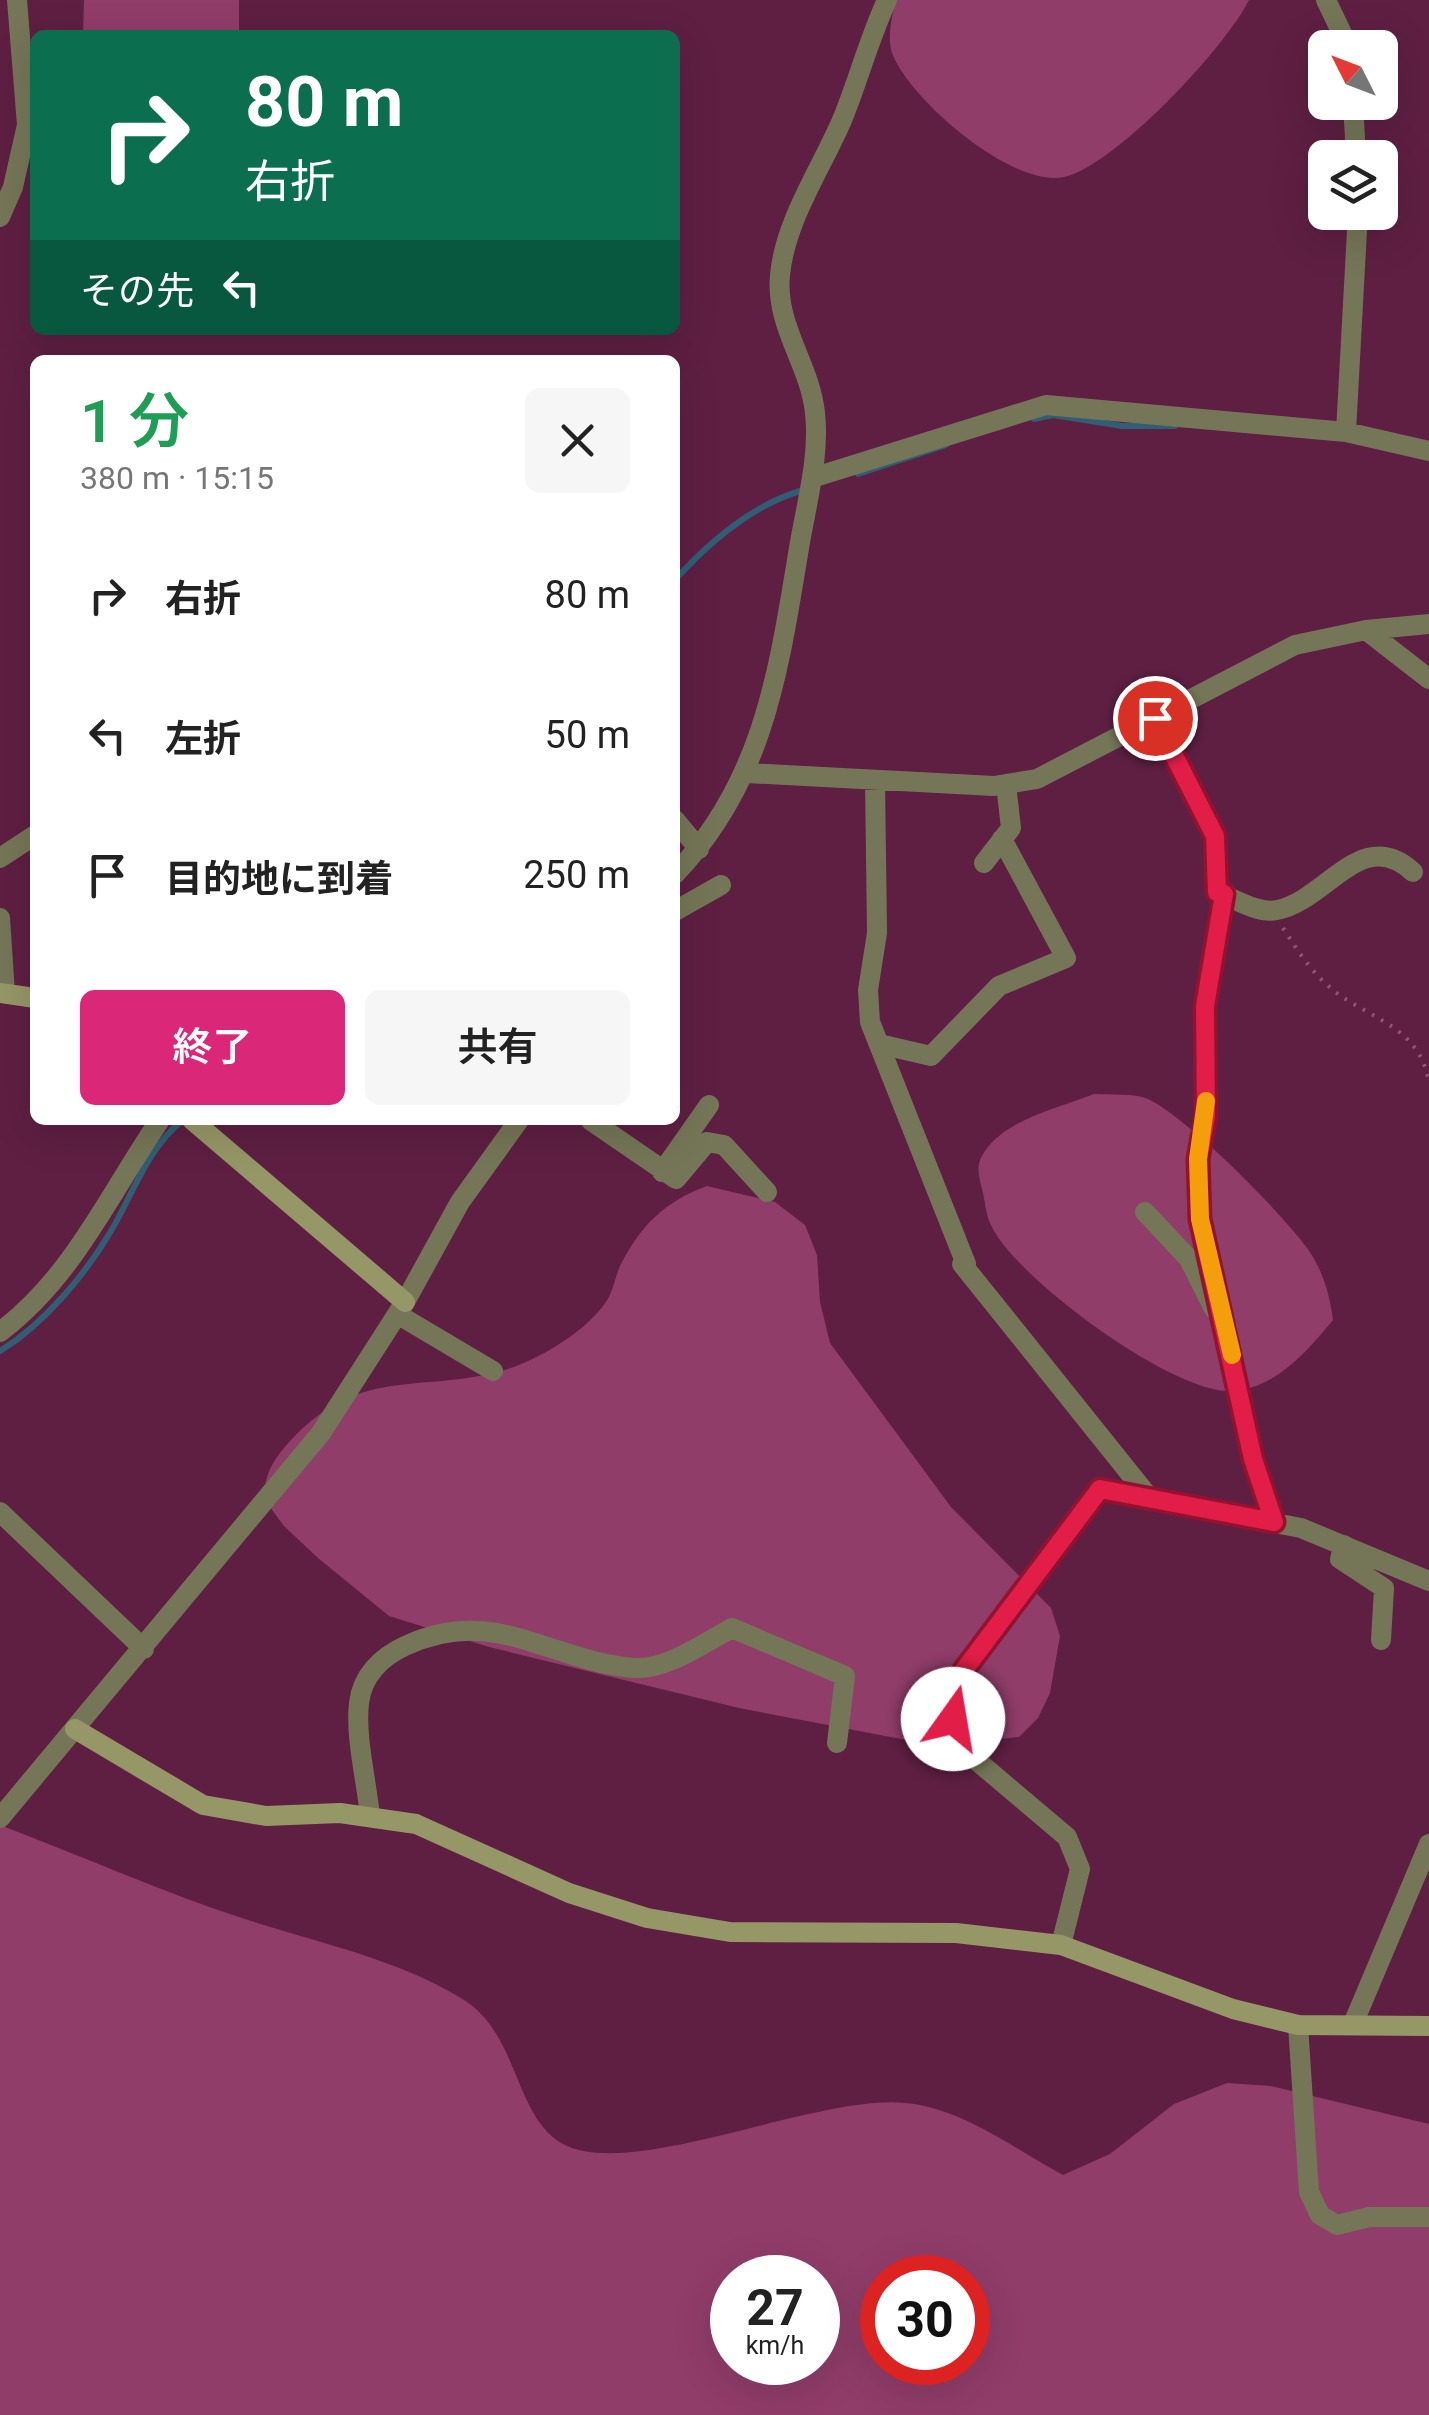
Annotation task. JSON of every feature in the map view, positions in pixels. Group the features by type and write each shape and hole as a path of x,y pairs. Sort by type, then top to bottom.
{"street":[{"path":"0,217 14,187 26,125 18,0"},
{"path":"680,869 699,849 747,773 781,660 812,478 815,412 781,313 780,272 803,202 842,118 888,0"},
{"path":"1326,0 1340,30"},
{"path":"1346,432 1357,230"},
{"path":"812,478 1046,405 1346,432 1429,450"},
{"path":"747,773 1006,784 1038,780 1296,645 1366,630 1429,624"},
{"path":"1366,630 1429,679"},
{"path":"1155,718 1215,836 1217,892 1274,911 1296,904 1363,856 1389,856 1413,872"},
{"path":"875,780 877,933 868,990 870,1022 966,1264 962,1264 1148,1496"},
{"path":"984,863 1011,828 1006,784"},
{"path":"680,826 699,849"},
{"path":"0,858 30,839"},
{"path":"879,1044 931,1056 1000,986 1066,958 1002,839"},
{"path":"680,908 720,885"},
{"path":"1224,894 1205,1006 1206,1116 1198,1159 1200,1219 1253,1459 1274,1522"},
{"path":"0,918 2,993 30,997"},
{"path":"662,1172 709,1104"},
{"path":"0,1332 55,1280 99,1222 127,1168 157,1125"},
{"path":"198,1125 401,1308 493,1371"},
{"path":"0,1818 321,1434 401,1308 460,1202 515,1125"},
{"path":"597,1125 676,1180 707,1142 724,1145 767,1192"},
{"path":"1145,1212 1189,1259 1207,1300 1224,1322"},
{"path":"1061,1945 1080,1869 1067,1837 970,1756 953,1719 964,1670 1100,1489 1274,1522 1429,1581"},
{"path":"0,1512 144,1648"},
{"path":"1344,1546 1340,1559 1384,1588 1380,1640"},
{"path":"370,1817 359,1703 368,1676 385,1656 436,1632 499,1632 636,1668 674,1659 732,1628 845,1676 837,1743"},
{"path":"75,1729 203,1805 266,1816 340,1813 416,1824 569,1893 647,1918 730,1932 956,1933 1061,1945 1233,2010 1298,2025 1429,2026"},
{"path":"1353,2024 1429,1844"},
{"path":"1298,2025 1309,2192 1320,2214 1337,2225 1369,2218 1429,2217"}],"path":[{"path":"1274,911 1306,964 1340,995 1378,1014 1410,1042 1427,1068 1429,1083"}],"shaded area":[{"path":"84,0 239,0 239,30 83,30"},
{"path":"896,0 1249,0 1218,46 1139,129 1086,168 1064,177 1042,177 991,155 919,93 892,53 891,26"},
{"path":"1094,1094 1142,1097 1165,1109 1209,1144 1255,1189 1312,1256 1324,1282 1333,1320 1289,1367 1261,1384 1229,1391 1170,1373 1060,1300 1004,1245 988,1216 979,1174 982,1156 1017,1124"},
{"path":"707,1186 775,1202 805,1225 817,1255 820,1302 830,1343 951,1507 1051,1608 1060,1636 1050,1693 1038,1718 1019,1737 938,1746 739,1708 489,1647 389,1616 318,1558 284,1526 264,1499 268,1473 280,1452 318,1416 343,1400 393,1386 505,1370 547,1352 574,1334 606,1302 620,1266 645,1227 678,1199"},
{"path":"0,1825 185,1898 384,1962 436,1984 480,2013 495,2032 524,2095 547,2131 563,2144 593,2152 632,2152 677,2145 824,2111 905,2103 968,2121 1063,2175 1110,2154 1174,2104 1227,2083 1271,2086 1429,2124 1429,2415 0,2415"}],"waterway":[{"path":"1034,419 1053,415 1122,426 1175,426"},
{"path":"858,474 946,445"},
{"path":"680,575 733,526 766,505 803,490"},
{"path":"0,1351 48,1313 89,1265 151,1157 178,1125"}],"slow traffic":[{"path":"1206,1101 1198,1159 1200,1219 1232,1355"}],"route":[{"path":"953,1719 964,1670 1100,1489 1274,1522 1253,1459 1200,1219 1198,1159 1206,1116 1205,1006 1224,894 1217,892 1215,836 1191,782 1155,718"}]}
